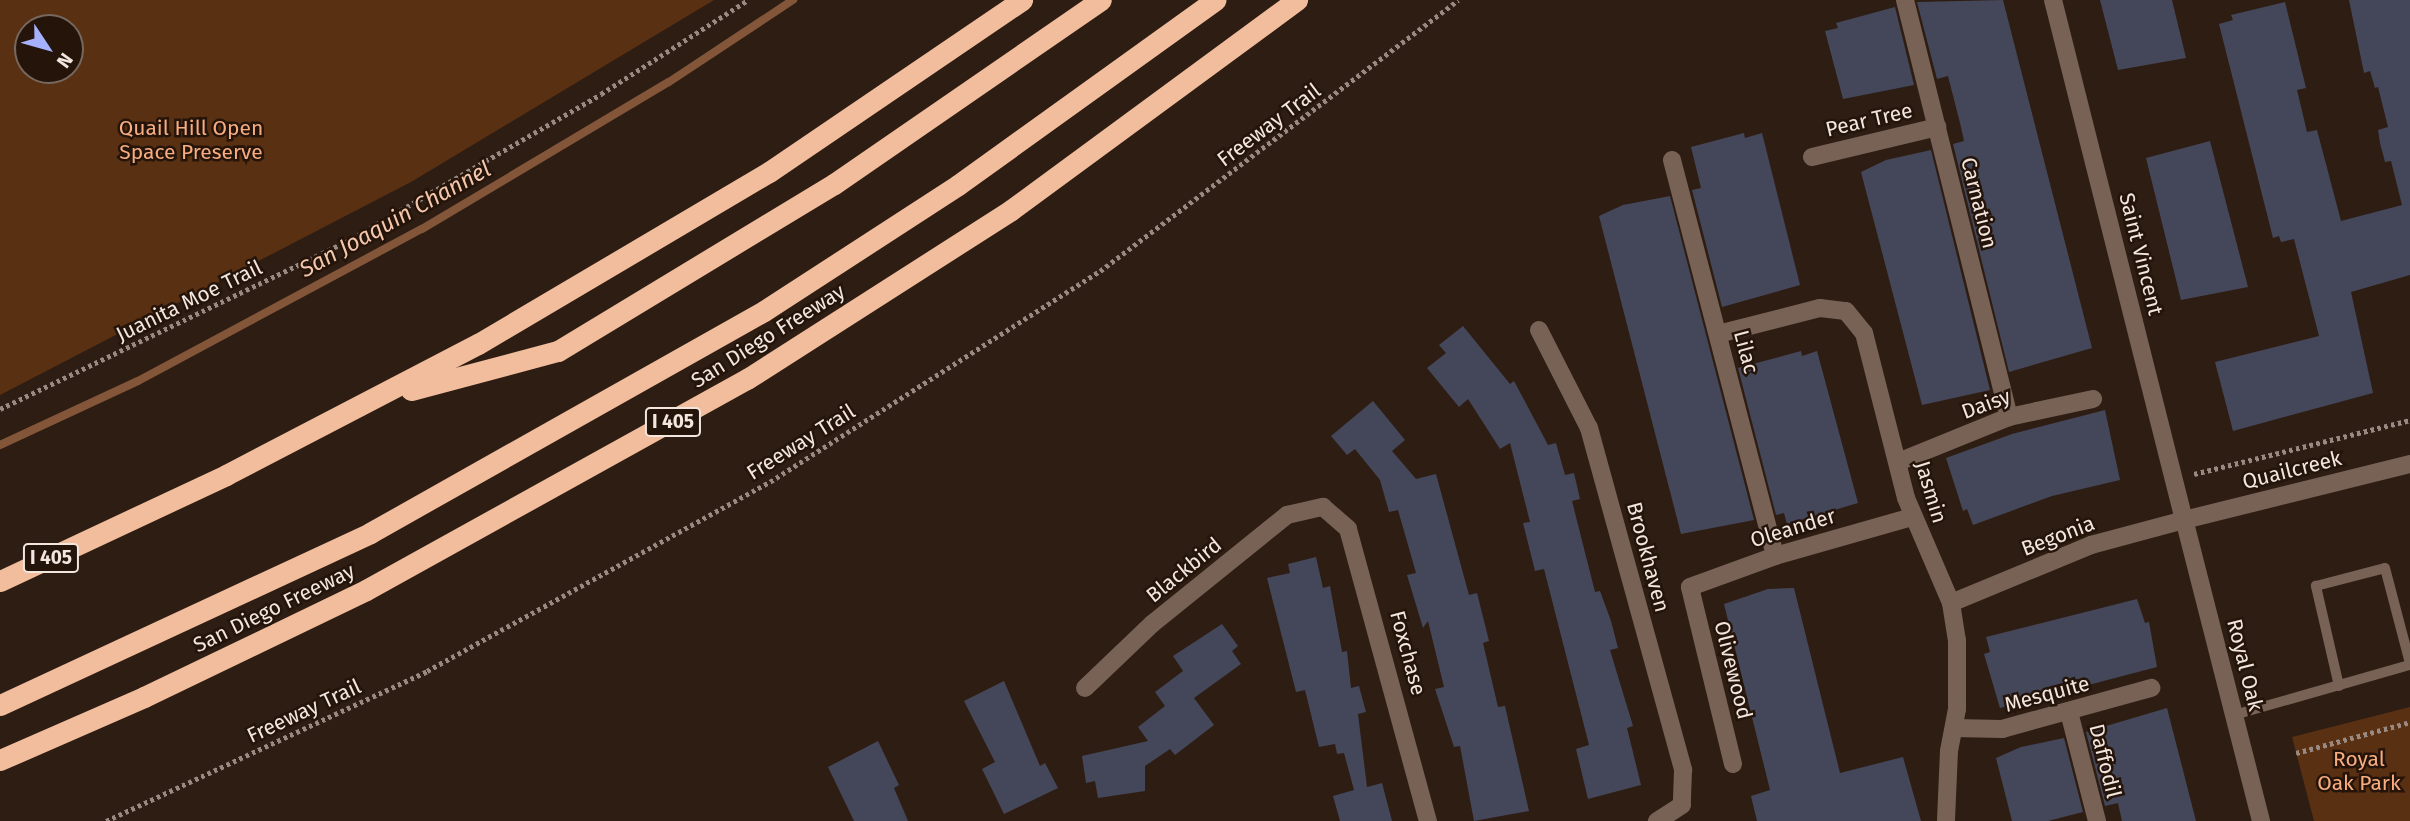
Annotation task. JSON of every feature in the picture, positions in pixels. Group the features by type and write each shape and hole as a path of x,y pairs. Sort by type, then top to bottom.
{"highway":[{"name":"I 405","path":"0,581 375,400 632,256 780,164 1022,0"},
{"path":"375,400 558,351 834,184 1101,0"},
{"path":"0,705 370,533 764,311 958,185 1214,0"},
{"name":"San Diego Freeway","path":"0,760 144,697 366,590 724,393 1011,210 1297,0"}],"street":[{"name":"Carnation","path":"1905,0 2009,417"},
{"name":"Saint Vincent","path":"2053,0 2184,520"},
{"name":"Pear Tree","path":"1812,157 1937,127"},
{"name":"Lilac","path":"1672,160 1775,555"},
{"name":"Jasmin","path":"1718,334 1820,309 1846,311 1864,333 1912,517 1951,603 1958,674 1947,821"},
{"name":"Brookhaven","path":"1539,330 1589,428 1682,770 1682,805 1657,821"},
{"name":"Daisy","path":"1898,462 2009,417 2093,399"},
{"name":"Quailcreek","path":"2184,520 2410,464"},
{"name":"Blackbird","path":"1085,688 1152,624 1287,515 1323,508"},
{"name":"Foxchase","path":"1323,508 1348,529 1428,821"},
{"name":"Oleander","path":"1690,587 1775,555 1912,517"},
{"name":"Begonia","path":"1951,603 2091,545 2184,520"},
{"name":"Royal Oak","path":"2184,520 2261,821"},
{"name":"Olivewood","path":"1690,587 1733,764"},
{"name":"Mesquite","path":"1954,728 2002,729 2151,688"},
{"name":"Daffodil","path":"2070,712 2097,821"}],"lane":[{"path":"2234,716 2339,685 2410,664 2385,568 2316,586 2339,685"}],"path":[{"name":"Juanita Moe Trail","path":"0,409 346,242 601,94 748,0"},
{"name":"Freeway Trail","path":"106,821 427,671 776,478 1100,271 1458,0"},
{"path":"2175,479 2410,420"},
{"path":"2296,753 2410,722"}],"green space":[{"name":"Quail Hill Open Space Preserve","path":"0,0 714,0 411,182 0,395"},
{"name":"Royal Oak Park","path":"2410,707 2410,821 2314,821 2292,737"}],"building":[{"path":"2003,0 2092,348 2009,372 1953,144 1964,141 1961,127 1948,76 1937,79 1917,2"},
{"path":"2100,0 2172,0 2186,58 2118,70"},
{"path":"2349,0 2410,0 2410,275 2351,292 2373,393 2233,431 2215,362 2319,336 2294,239 2281,242 2279,236 2273,238 2219,24 2233,20 2231,15 2285,2 2306,88 2297,90 2307,132 2317,130 2341,221 2402,205 2391,161 2385,162 2380,143 2378,130 2388,127 2378,87 2375,88 2370,71 2364,73"},
{"path":"1895,7 1914,85 1843,99 1825,31 1838,28 1836,23"},
{"path":"1744,133 1745,138 1762,133 1800,285 1722,307 1692,190 1701,188 1691,147"},
{"path":"2210,141 2248,287 2181,300 2146,158"},
{"path":"1931,150 1990,390 1922,405 1861,172 1886,160"},
{"path":"1670,196 1754,520 1681,534 1599,216 1623,205"},
{"path":"1463,326 1510,384 1514,381 1548,445 1556,443 1565,475 1574,473 1580,499 1572,501 1595,592 1600,591 1618,648 1610,650 1633,726 1627,728 1641,785 1588,799 1576,749 1589,745 1544,569 1535,571 1523,523 1530,522 1510,443 1500,449 1468,399 1459,407 1427,368 1446,353 1439,345"},
{"path":"1801,351 1802,356 1817,351 1858,503 1787,524 1784,513 1776,515 1738,368"},
{"path":"1373,401 1405,440 1392,451 1416,479 1436,474 1469,595 1477,593 1489,641 1483,643 1498,707 1505,706 1529,811 1474,821 1460,746 1454,747 1435,689 1444,687 1428,621 1423,628 1407,575 1416,573 1398,510 1389,512 1380,480 1355,449 1347,455 1331,436"},
{"path":"2105,410 2120,480 2052,496 1973,525 1967,509 1963,511 1946,458 2012,434"},
{"path":"1316,557 1323,588 1330,586 1342,652 1347,651 1351,688 1359,686 1366,712 1358,714 1367,787 1382,783 1392,821 1340,821 1333,796 1354,790 1344,753 1337,754 1335,744 1319,747 1305,690 1296,692 1267,578 1290,573 1288,564"},
{"path":"1794,588 1840,773 1903,757 1921,821 1757,821 1751,796 1770,790 1724,604 1768,589"},
{"path":"2137,599 2145,623 2149,622 2157,667 2000,708 1984,654 1990,652 1986,637"},
{"path":"1222,624 1238,646 1232,651 1241,664 1194,698 1214,725 1175,755 1170,749 1145,766 1145,791 1098,798 1095,781 1086,783 1082,756 1148,741 1138,727 1165,706 1155,692 1183,671 1173,656"},
{"path":"1004,681 1040,766 1045,763 1058,788 1004,814 982,769 995,762 964,701"},
{"path":"2167,708 2196,821 2122,821 2118,803 2105,806 2086,732"},
{"path":"2064,738 2083,812 2048,821 2012,821 1996,758 2021,747"},
{"path":"878,741 899,785 894,788 908,821 854,821 828,767"}],"waterway":[{"name":"San Joaquin Channel","path":"0,445 138,381 422,229 669,82 793,0"}]}
